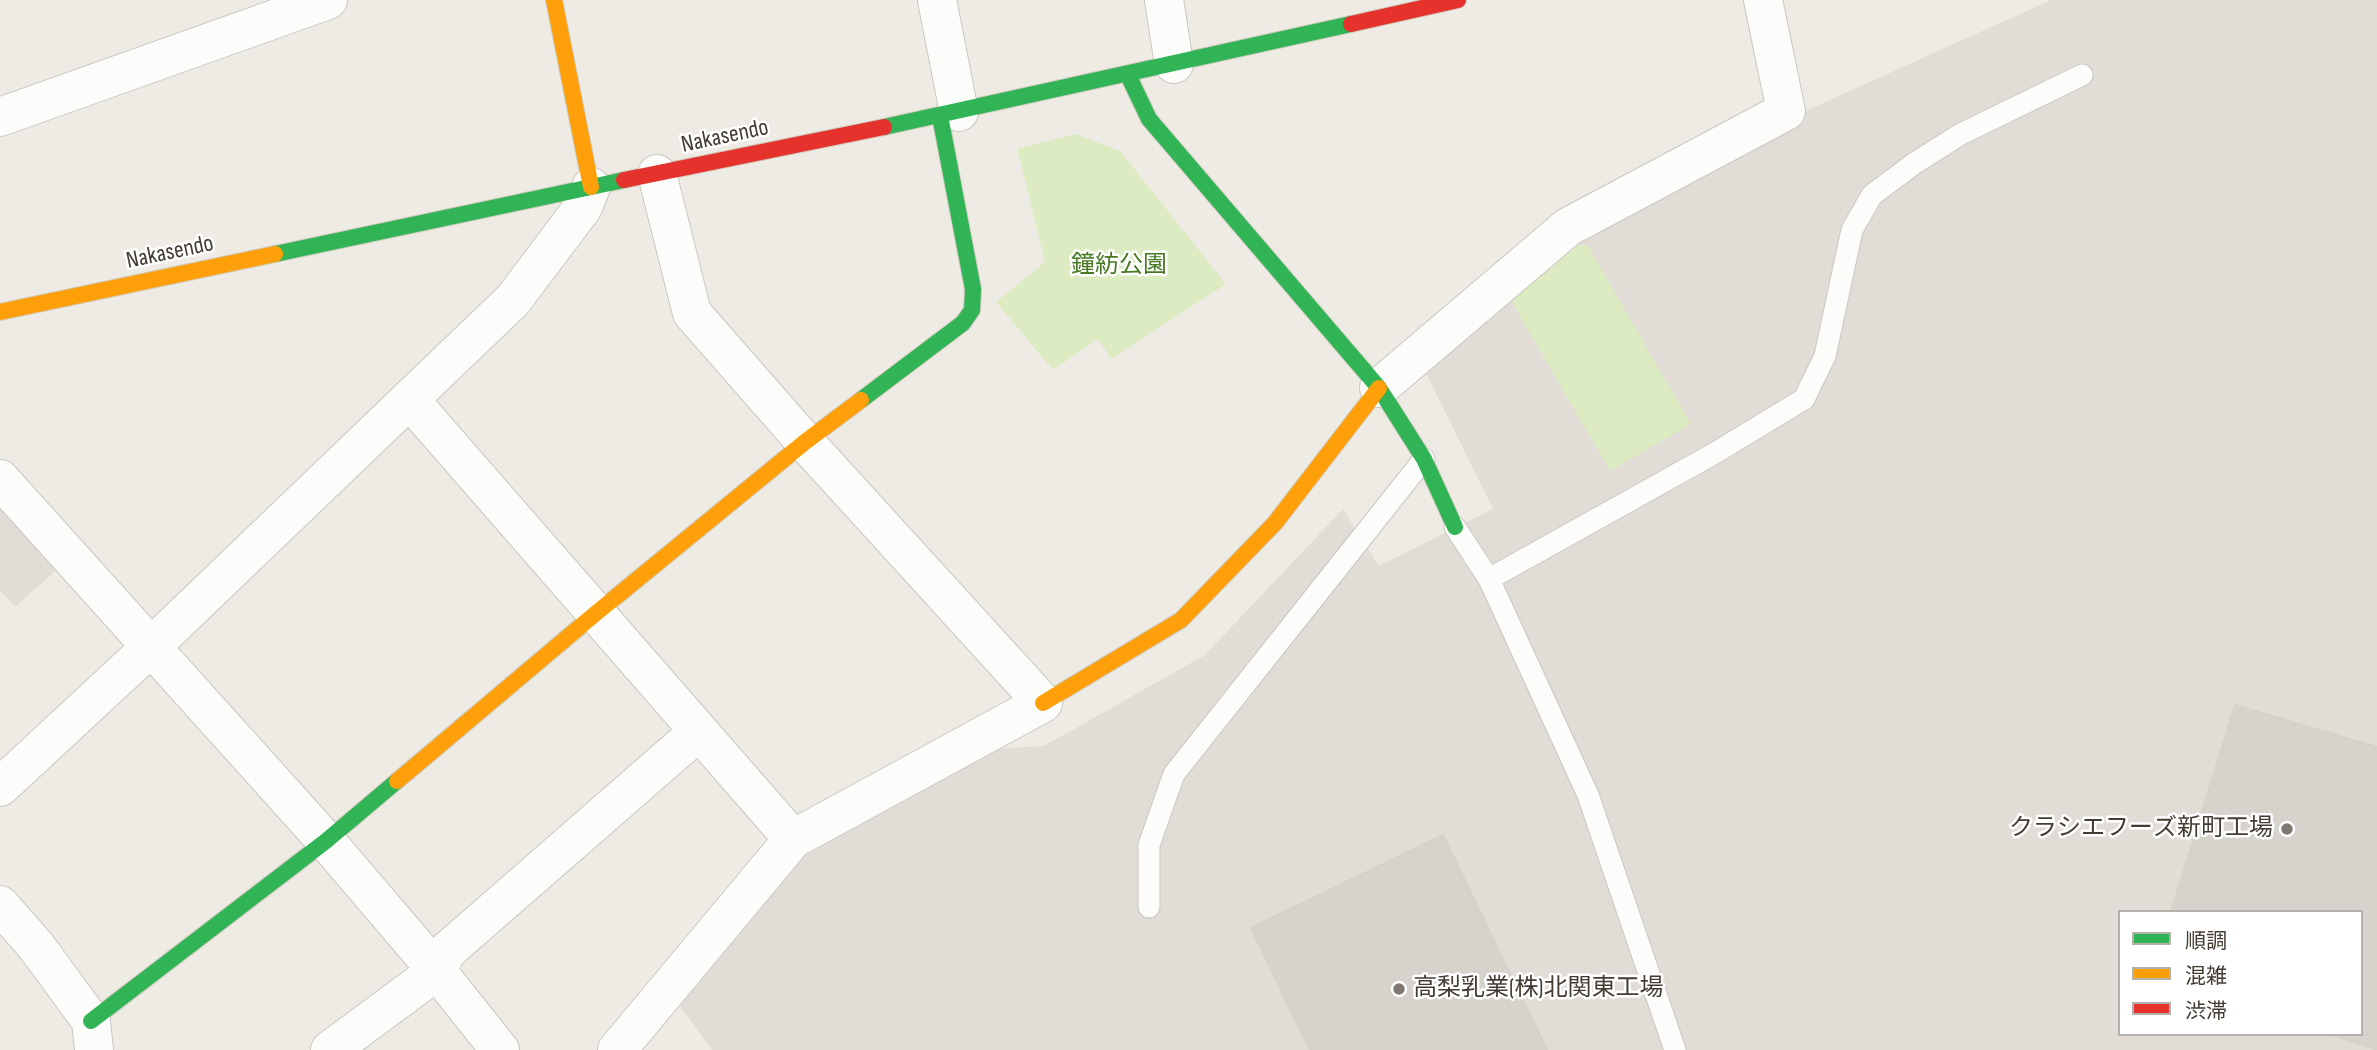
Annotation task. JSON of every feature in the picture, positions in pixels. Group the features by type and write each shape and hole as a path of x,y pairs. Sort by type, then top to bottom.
{"main road":[{"path":"554,0 591,187"},
{"name":"Nakasendo","path":"0,312 949,114 1458,0"},
{"path":"1128,75 1149,118 1379,388 1424,459 1455,527"},
{"path":"93,1035 595,614 805,442 963,323 972,310 973,289 949,114"},
{"path":"1043,703 1181,620 1275,523 1379,388"}],"street":[{"path":"0,117 328,0"},
{"path":"937,0 949,114"},
{"path":"1164,0 1174,64"},
{"path":"1379,388 1568,227 1786,111 1763,0"},
{"path":"617,1050 793,839 1043,703 805,442 692,313 657,174"},
{"path":"0,787 152,646 513,300 583,207 591,187"},
{"path":"409,399 793,839"},
{"path":"0,479 326,841 437,971 500,1050"},
{"path":"330,1050 437,971 447,951 698,732"},
{"path":"0,905 36,946 93,1035"}],"lane":[{"path":"1489,579 1715,453 1804,399 1825,356 1852,230 1872,195 1961,134 2082,75"},
{"path":"1149,907 1149,845 1174,774 1424,459"},
{"path":"1455,527 1489,579 1588,795 1675,1050"}],"shaded area":[{"path":"2051,0 2377,0 2377,1050 712,1050 680,1006 805,855 978,750 1044,746 1205,655 1343,509 1379,566 1493,509 1423,367 1573,232 1801,113"},
{"path":"0,501 62,565 15,607 0,590"}],"green space":[{"name":"鐘紡公園","path":"1076,134 1120,151 1226,284 1111,359 1098,339 1053,370 996,302 1045,262 1017,149"},
{"path":"1572,244 1588,246 1691,424 1610,471 1510,299"}],"building":[{"name":"クラシエフーズ新町工場","path":"2235,705 2377,747 2377,1050 2336,1036 2363,1036 2363,910 2172,910"},
{"name":"高梨乳業(株)北関東工場","path":"1443,835 1547,1050 1310,1050 1251,928"}],"traffic: fast":[{"path":"884,127 1351,24"},
{"path":"1128,75 1149,119 1379,388 1424,459 1455,527"},
{"path":"861,400 963,323 972,310 973,289 940,116"},
{"path":"275,254 624,180"},
{"path":"91,1021 326,841 397,781"}],"traffic: slow":[{"path":"554,0 591,187"},
{"path":"0,312 275,254"},
{"path":"1043,703 1181,620 1275,523 1379,388"},
{"path":"397,781 595,614 805,442 861,400"}],"traffic: jam":[{"path":"1351,24 1458,0"},
{"path":"624,180 884,127"}],"place":[{"name":"クラシエフーズ新町工場","path":"2287,829"},
{"name":"高梨乳業(株)北関東工場","path":"1399,989"}]}
